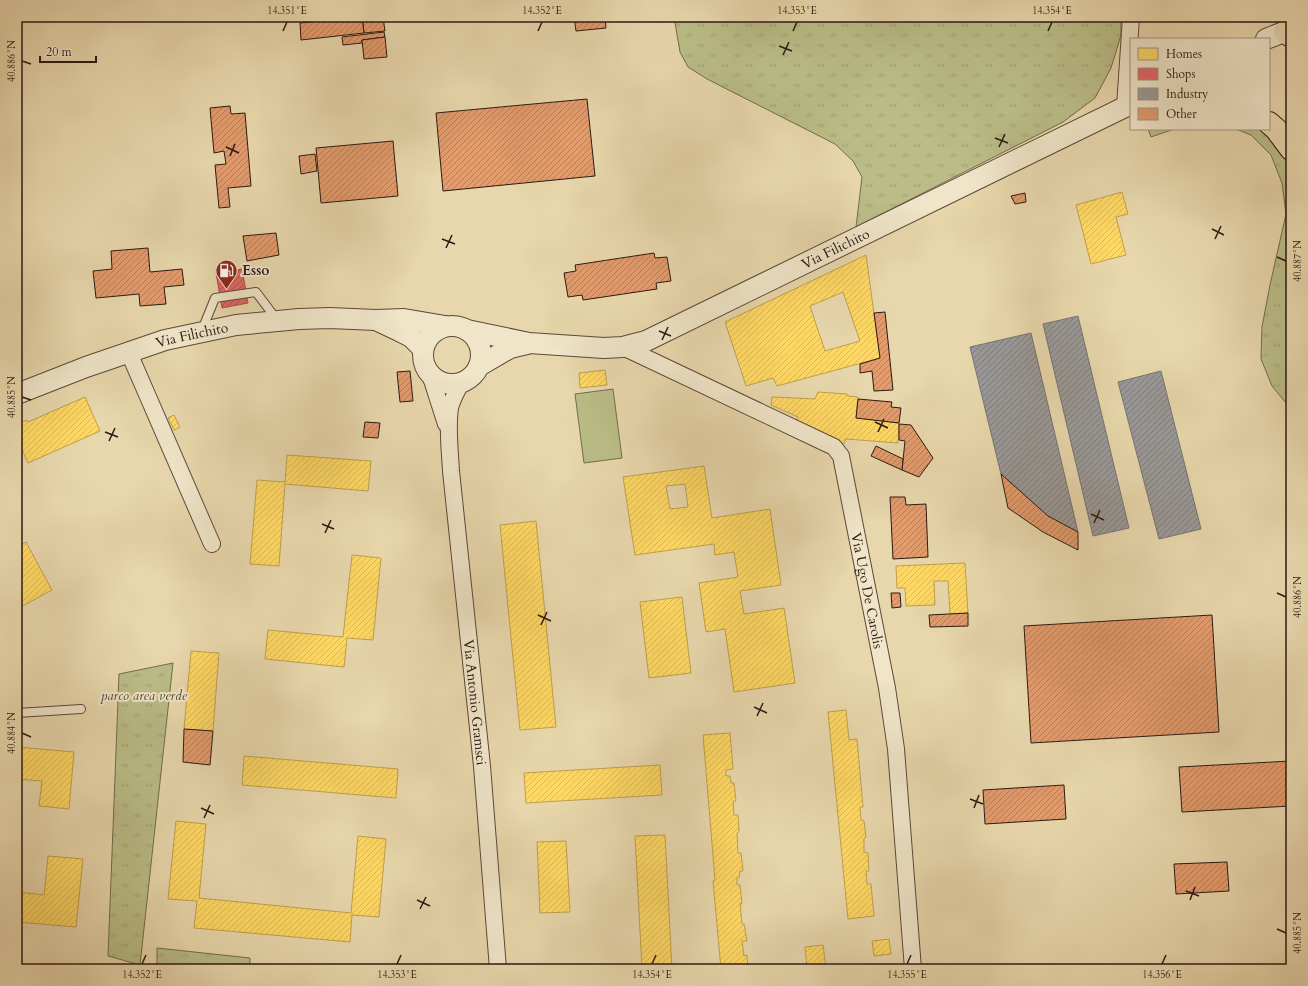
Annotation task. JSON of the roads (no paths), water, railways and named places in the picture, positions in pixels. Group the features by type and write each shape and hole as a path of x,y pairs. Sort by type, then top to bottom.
{"highway":[{"path":"1270,124 1276,129 1291,149"}],"street":[{"path":"1130,38 1131,17"},
{"path":"1128,105 1130,46"},
{"name":"Via Filichito","path":"468,330 529,343 604,348 623,347 646,341 1128,105"},
{"name":"Via Filichito","path":"17,394 86,367 165,340 236,325 299,319 330,318 376,320 404,319 445,326"},
{"name":"Via Filichito","path":"376,320 410,337 423,349"},
{"path":"445,326 458,326 468,330 475,337 480,346 481,356 479,366 470,378 461,383 445,383 436,379 430,374 423,363 423,349 428,337 435,330 445,326"},
{"name":"Via Filichito","path":"479,366 510,348 529,343"},
{"name":"Via Ugo De Carolis","path":"623,347 834,447 841,456 887,688 896,750 913,969"},
{"path":"129,353 212,544"},
{"name":"Via Antonio Gramsci","path":"430,374 450,437"},
{"name":"Via Antonio Gramsci","path":"461,383 450,408 451,470 486,817 498,969"}],"lane":[{"path":"201,333 215,298 256,292 278,321"},
{"path":"17,713 81,709"}],"place":[{"name":"Esso","path":"227,290"}],"park label":[{"name":"parco area verde","path":"144,695"}]}
